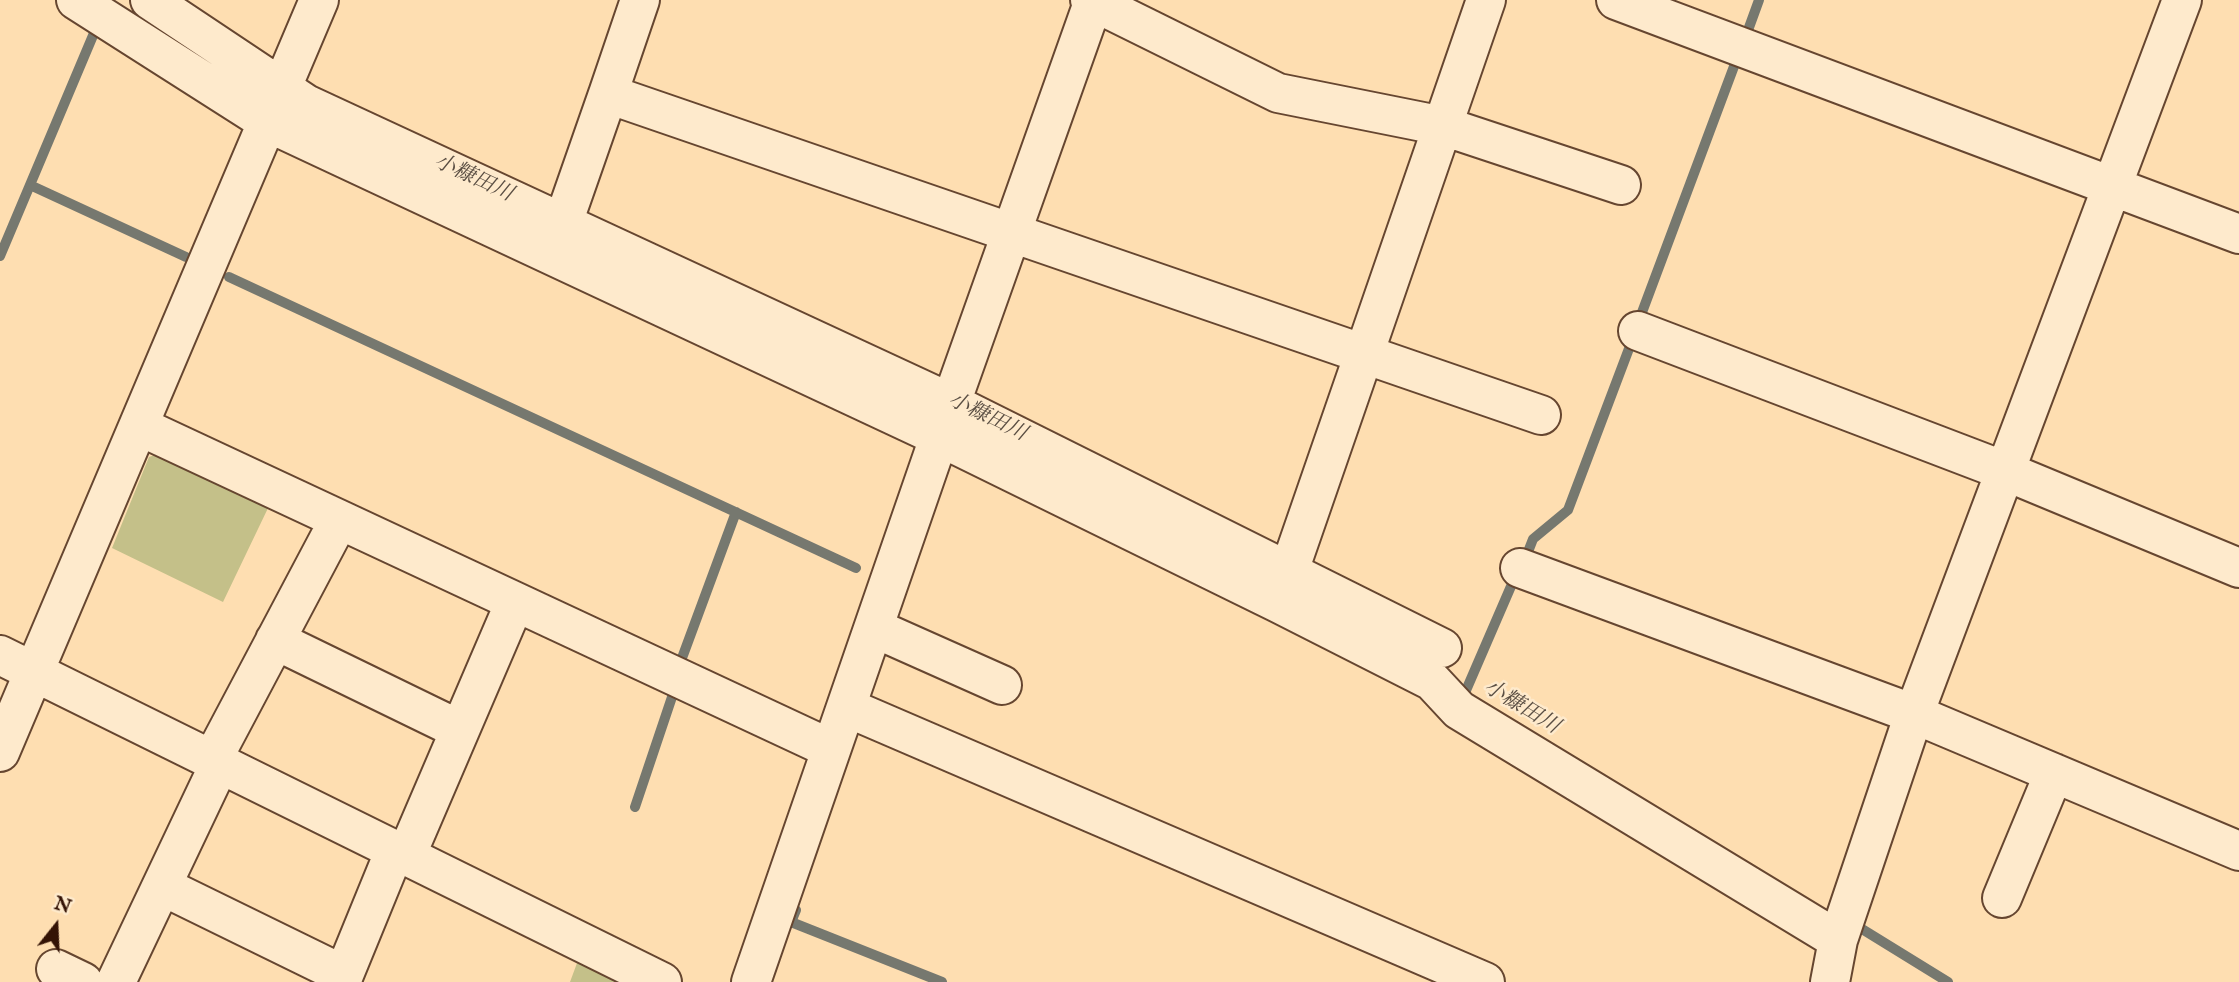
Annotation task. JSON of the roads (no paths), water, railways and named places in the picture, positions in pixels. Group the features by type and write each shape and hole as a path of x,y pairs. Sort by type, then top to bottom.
{"street":[{"path":"76,0 276,105 946,419"},
{"path":"150,0 276,105 306,104 563,223 946,419 1284,587 1443,648"},
{"path":"0,752 319,0"},
{"path":"563,223 640,0"},
{"path":"751,982 1092,0 1278,93 1443,125 1621,185"},
{"path":"1284,587 1486,0"},
{"path":"1616,0 2239,234"},
{"path":"1830,982 1838,940 1914,714 2182,0"},
{"path":"608,94 1541,415"},
{"path":"1638,331 2005,471 2239,568"},
{"path":"139,426 831,749"},
{"path":"116,982 162,886 216,761 275,640 339,520"},
{"path":"1520,568 1914,714 2239,851"},
{"path":"1284,587 1432,681 1459,710 1838,940"},
{"path":"162,886 343,978 460,730 514,602"},
{"path":"874,628 1002,685"},
{"path":"275,640 460,730"},
{"path":"0,654 662,982"},
{"path":"846,707 1485,982"},
{"path":"2002,898 2054,773"}],"waterway":[{"path":"1754,36 1747,33 1759,0"},
{"path":"0,256 97,26"},
{"path":"1641,315 1736,61"},
{"path":"30,185 186,257"},
{"path":"229,277 856,568"},
{"path":"1530,559 1526,557 1533,539 1568,510 1633,338"},
{"path":"682,658 736,512"},
{"path":"1464,695 1515,577"},
{"path":"635,807 673,694"},
{"path":"796,910 791,922 942,982"},
{"path":"1862,929 1948,982"}],"water label":[{"name":"小糠田川","path":"473,179"},
{"name":"小糠田川","path":"987,418"},
{"name":"小糠田川","path":"1521,708"}]}
